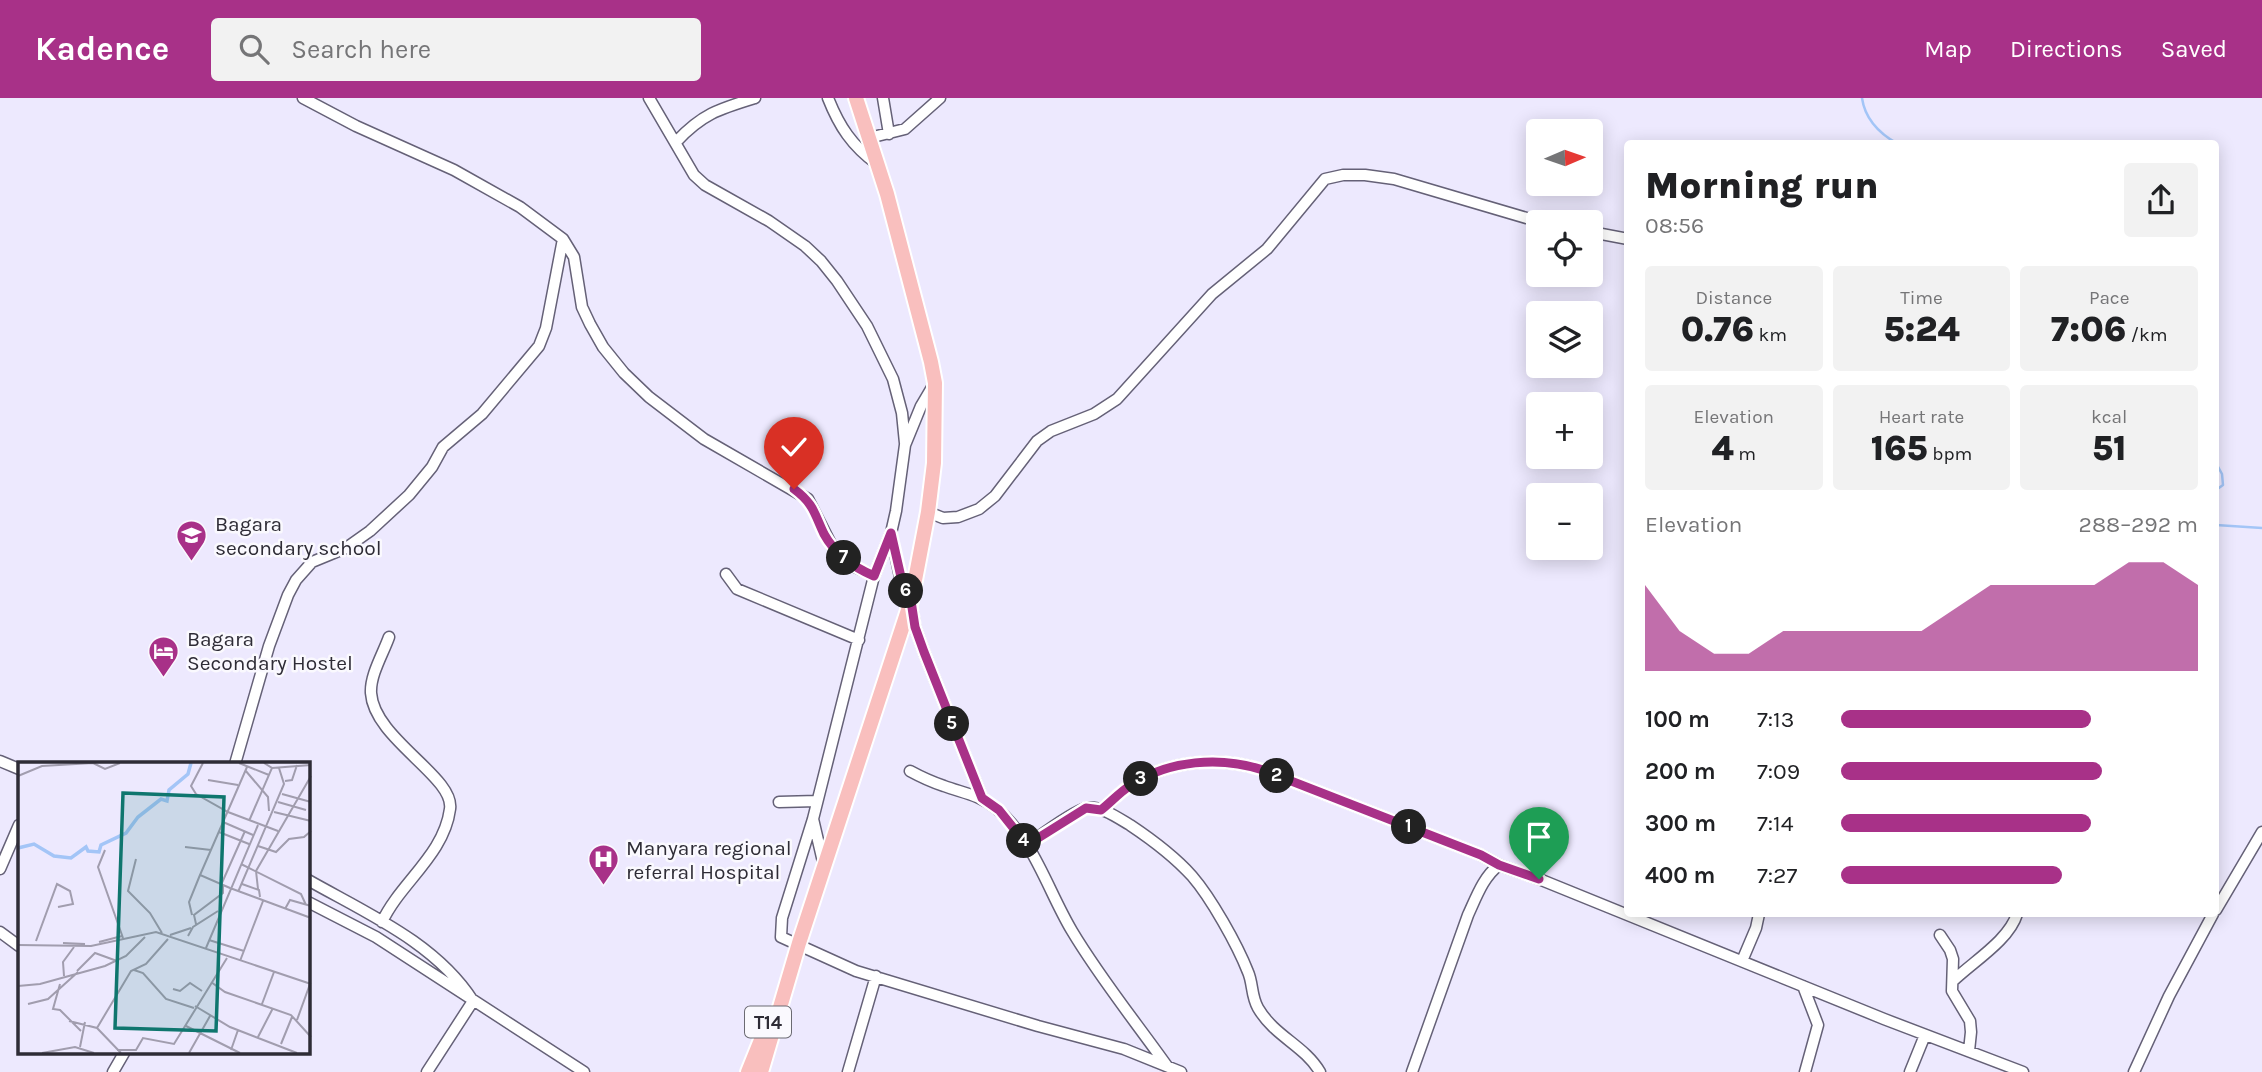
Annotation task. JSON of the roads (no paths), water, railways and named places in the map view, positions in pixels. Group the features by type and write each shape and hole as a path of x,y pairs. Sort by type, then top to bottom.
{"highway":[{"name":"T14","path":"761,1072 799,943 911,601 929,512 936,428 935,383 912,285 856,98"},
{"name":"T14","path":"748,1072 790,972"}],"street":[{"path":"303,98 356,126 454,170 520,207 563,239 574,257 582,306 590,324 603,347 624,373 649,397 704,439 808,499 832,546 855,568 874,576"},
{"path":"649,98 694,175 705,185 769,221 805,246 821,261 867,326 893,379 902,413 905,445 899,497 891,533 874,576 813,819 781,927 781,937 799,943 839,965 1038,1027 1124,1049 1181,1072"},
{"path":"676,142 706,115 755,98"},
{"path":"828,98 842,130 860,152 877,164"},
{"path":"883,98 889,134"},
{"path":"869,138 905,129 940,98"},
{"path":"929,512 943,518 958,517 979,509 995,496 1037,440 1051,431 1094,414 1116,399 1212,294 1267,249 1325,179 1343,175 1394,179 1526,218"},
{"path":"1603,234 1624,238"},
{"path":"236,762 270,646 296,580 312,562 346,548 370,531 409,495 432,467 443,447 482,414 539,346 546,328 563,239"},
{"path":"905,445 935,383"},
{"path":"891,533 901,577 911,601 915,627 982,798"},
{"path":"726,574 737,589 859,640"},
{"path":"382,922 390,905 432,852 445,830 451,808 450,795 402,747 376,712 371,695 372,683 390,638"},
{"path":"0,761 18,769"},
{"path":"1101,810 1130,786 1164,769 1198,763 1232,762 1263,770 1624,913"},
{"path":"910,771 946,787 982,798 999,810 1027,845 1072,930 1094,964 1168,1066"},
{"path":"779,802 817,801"},
{"path":"1027,845 1086,808 1116,816 1147,837 1192,876 1213,906 1238,952 1249,974 1253,998 1261,1013 1278,1034 1306,1054 1320,1072"},
{"path":"813,819 824,866"},
{"path":"0,869 18,827"},
{"path":"2219,903 2262,832"},
{"path":"1414,1071 1468,915 1478,892 1493,869 1499,865"},
{"path":"310,881 427,951 459,981 473,1001"},
{"path":"310,903 376,937 584,1072"},
{"path":"1634,917 2021,1072"},
{"path":"1742,961 1758,917"},
{"path":"1952,981 2007,936 2016,917"},
{"path":"2134,1072 2169,996 2211,917"},
{"path":"0,932 18,945"},
{"path":"1940,935 1950,950 1952,991 1969,1021 1969,1051"},
{"path":"848,1072 876,976"},
{"path":"1803,986 1818,1025 1805,1072"},
{"path":"427,1072 473,1001"},
{"path":"1910,1072 1925,1035"},
{"path":"113,1072 123,1054"}],"waterway":[{"path":"1862,98 1866,113 1874,125 1892,140"},
{"path":"2219,468 2223,485 2219,488"},
{"path":"2219,525 2262,528"}],"place":[{"name":"Bagara secondary school","path":"192,563"},
{"name":"Bagara Secondary Hostel","path":"164,678"},
{"name":"Manyara regional referral Hospital","path":"603,887"}]}
